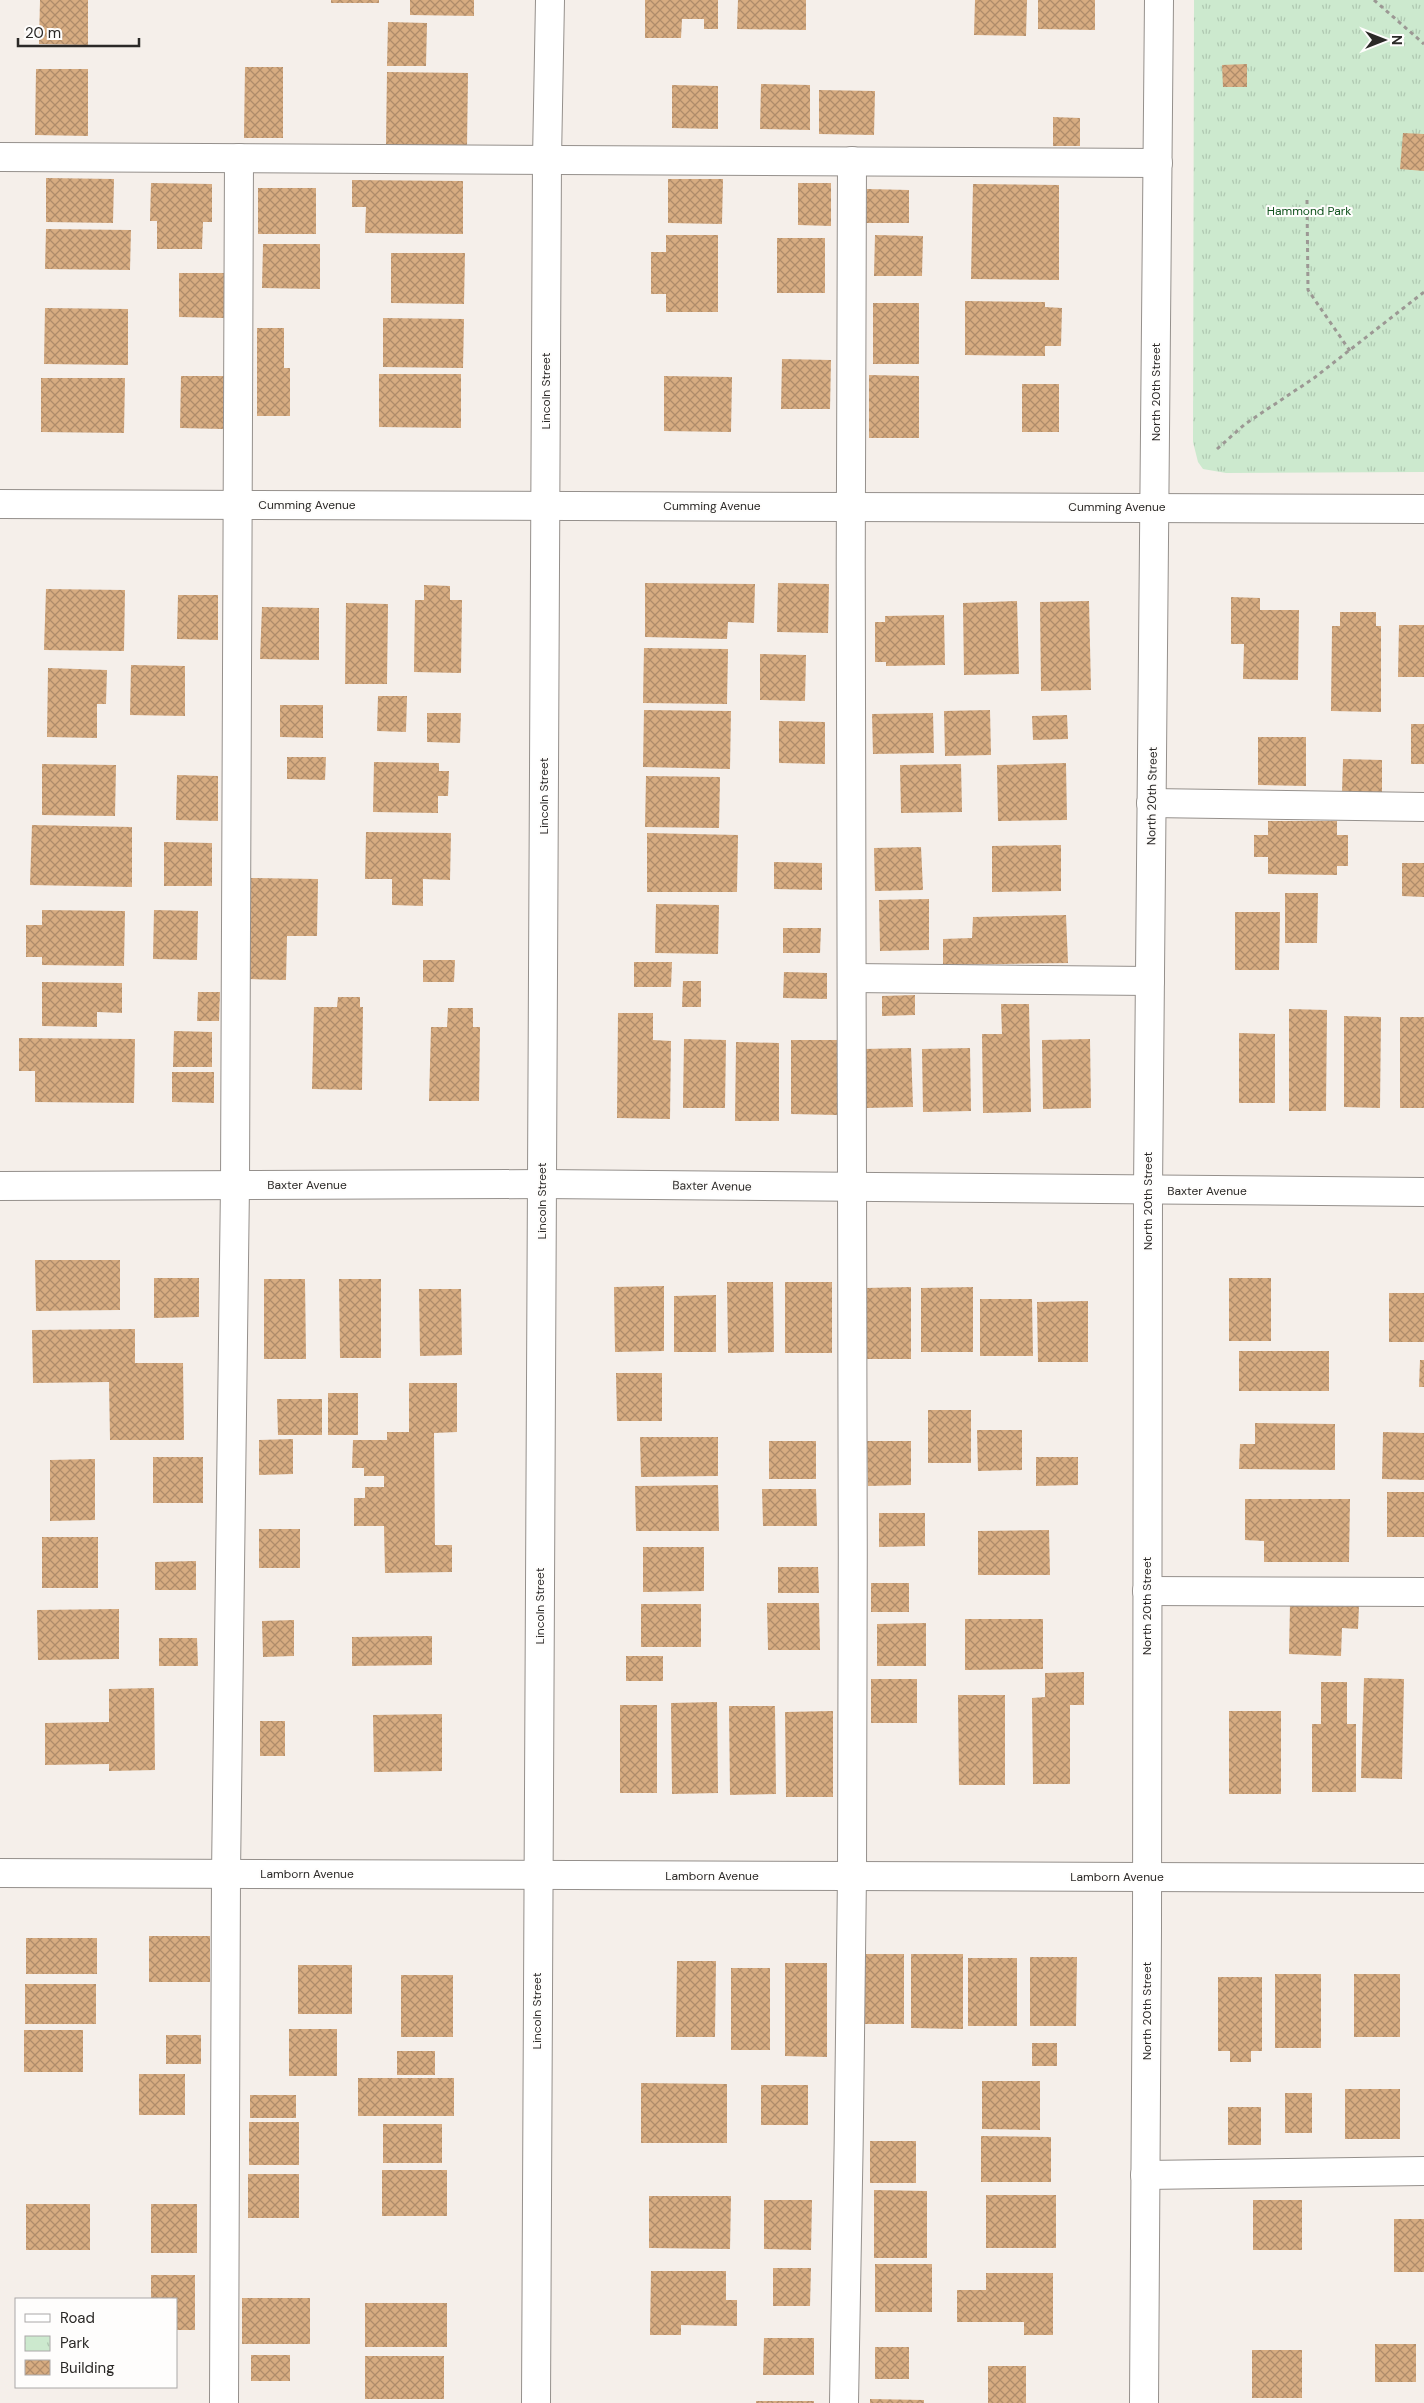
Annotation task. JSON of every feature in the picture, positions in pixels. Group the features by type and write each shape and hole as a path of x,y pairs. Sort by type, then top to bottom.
{"street":[{"name":"Lincoln Street","path":"536,2403 546,505 546,159 550,0"},
{"name":"North 20th Street","path":"1144,2403 1148,1190 1159,0"},
{"path":"0,157 1158,163"},
{"path":"224,2403 226,1874 235,1185 236,505 239,158"},
{"path":"844,2403 852,1876 850,507 852,161"},
{"name":"Cumming Avenue","path":"0,504 1424,509"},
{"path":"1151,803 1424,807"},
{"path":"852,978 1150,981"},
{"name":"Baxter Avenue","path":"0,1186 542,1184 1424,1192"},
{"path":"1147,1590 1424,1592"},
{"name":"Lamborn Avenue","path":"0,1873 1424,1878"},
{"path":"1145,2175 1424,2171"}],"path":[{"path":"1374,0 1424,44"},
{"path":"1307,200 1308,290 1350,351"},
{"path":"1217,450 1245,424 1314,378 1424,292"}],"green space":[{"name":"Hammond Park","path":"1194,0 1424,0 1424,472 1226,473 1203,469 1198,462 1193,442"}],"building":[{"path":"40,0 88,0 88,45 39,44"},
{"path":"331,0 379,0 379,3 331,3"},
{"path":"410,0 474,0 474,16 410,15"},
{"path":"645,0 718,0 718,29 704,29 704,19 682,19 681,38 645,38"},
{"path":"738,0 806,0 806,30 737,29"},
{"path":"975,0 1027,0 1026,36 974,35"},
{"path":"1038,0 1095,0 1095,30 1038,29"},
{"path":"388,22 427,23 426,66 387,66"},
{"path":"1247,64 1247,87 1223,87 1222,65"},
{"path":"245,67 283,67 283,138 244,138"},
{"path":"36,69 88,69 88,136 35,135"},
{"path":"387,72 468,73 467,147 386,146"},
{"path":"761,84 810,85 810,130 760,129"},
{"path":"672,85 718,86 718,129 672,128"},
{"path":"819,90 875,91 874,135 819,134"},
{"path":"1053,117 1080,118 1080,146 1053,146"},
{"path":"1403,133 1424,134 1424,171 1400,169"},
{"path":"46,178 114,179 113,223 46,222"},
{"path":"668,179 723,179 722,224 668,223"},
{"path":"352,180 463,181 463,234 365,233 366,207 352,207"},
{"path":"151,183 212,184 212,222 203,222 202,249 157,249 157,221 150,221"},
{"path":"798,183 831,183 831,226 798,225"},
{"path":"973,184 1059,185 1059,280 971,279"},
{"path":"258,188 316,188 316,234 258,234"},
{"path":"867,189 909,190 909,223 866,223"},
{"path":"46,229 131,230 130,270 45,269"},
{"path":"666,235 718,235 718,312 666,312 666,294 651,294 651,252 666,252"},
{"path":"875,235 923,236 922,276 874,276"},
{"path":"777,238 825,238 825,293 777,293"},
{"path":"263,244 320,244 320,289 262,288"},
{"path":"391,253 465,253 464,304 391,303"},
{"path":"179,273 225,273 224,318 179,317"},
{"path":"965,301 1045,302 1045,307 1062,308 1061,346 1045,346 1045,356 965,355"},
{"path":"873,303 919,303 919,364 873,364"},
{"path":"45,308 128,309 128,365 44,364"},
{"path":"383,318 464,319 463,368 383,367"},
{"path":"257,328 284,328 284,368 290,368 290,416 257,416"},
{"path":"782,359 831,360 830,409 781,409"},
{"path":"379,374 461,374 461,428 379,427"},
{"path":"869,375 919,376 919,438 869,438"},
{"path":"181,376 224,376 223,429 180,428"},
{"path":"664,376 732,377 731,432 664,431"},
{"path":"41,378 125,378 124,433 41,432"},
{"path":"1022,384 1059,384 1059,432 1022,432"},
{"path":"645,583 755,584 754,623 728,622 727,639 645,637"},
{"path":"778,583 829,584 828,633 777,632"},
{"path":"424,585 450,586 450,600 462,600 461,673 414,672 415,600 424,600"},
{"path":"46,589 125,590 124,651 44,650"},
{"path":"178,595 218,595 218,640 177,639"},
{"path":"1231,597 1260,598 1260,610 1299,610 1298,680 1243,679 1244,644 1231,644"},
{"path":"1017,601 1019,674 964,675 963,603"},
{"path":"1089,601 1091,690 1041,691 1040,602"},
{"path":"346,603 388,604 387,684 345,684"},
{"path":"262,607 319,608 319,660 260,659"},
{"path":"1340,612 1376,612 1376,626 1381,626 1381,712 1331,711 1332,626 1340,626"},
{"path":"944,615 945,665 886,666 886,662 875,662 875,622 885,622 885,616"},
{"path":"1399,625 1424,625 1424,677 1398,677"},
{"path":"644,648 728,649 727,704 643,703"},
{"path":"760,654 806,655 805,701 760,700"},
{"path":"131,665 185,666 185,716 130,715"},
{"path":"48,668 107,670 106,704 97,704 97,738 47,737"},
{"path":"378,696 407,696 406,732 377,731"},
{"path":"280,705 323,705 323,738 280,737"},
{"path":"644,710 731,711 730,769 643,767"},
{"path":"990,710 991,755 945,756 944,711"},
{"path":"427,713 461,713 460,743 427,742"},
{"path":"933,713 934,753 873,754 872,714"},
{"path":"1067,715 1068,739 1033,740 1032,716"},
{"path":"779,721 825,722 825,764 779,763"},
{"path":"1411,724 1424,724 1424,764 1411,764"},
{"path":"1258,737 1306,737 1306,786 1258,785"},
{"path":"287,757 326,757 325,780 287,779"},
{"path":"1343,759 1382,760 1382,794 1342,793"},
{"path":"374,762 439,763 439,771 449,771 448,796 438,796 438,813 373,812"},
{"path":"1066,763 1067,820 998,821 997,765"},
{"path":"42,764 116,765 115,816 42,815"},
{"path":"961,764 962,812 901,813 900,765"},
{"path":"177,775 218,776 218,821 176,820"},
{"path":"646,776 720,777 719,828 645,827"},
{"path":"1268,821 1337,821 1337,835 1348,835 1348,866 1337,866 1337,875 1268,874 1268,857 1254,857 1254,835 1268,835"},
{"path":"32,825 132,827 132,887 30,885"},
{"path":"366,832 451,833 450,880 423,879 423,906 392,905 392,879 365,879"},
{"path":"647,833 738,835 737,892 647,892"},
{"path":"164,842 212,843 212,886 164,886"},
{"path":"1061,845 1061,891 992,892 992,846"},
{"path":"921,847 923,890 875,891 874,848"},
{"path":"774,862 822,863 822,890 774,889"},
{"path":"1402,863 1424,863 1424,897 1402,896"},
{"path":"250,878 318,879 317,936 287,936 286,980 248,979"},
{"path":"1285,893 1318,893 1317,943 1285,943"},
{"path":"929,899 929,950 880,951 879,900"},
{"path":"656,904 719,905 718,954 655,953"},
{"path":"42,910 125,911 124,966 42,965 42,957 26,957 26,925 42,925"},
{"path":"154,910 198,911 197,960 153,959"},
{"path":"1235,912 1280,912 1279,970 1235,970"},
{"path":"1066,915 1068,963 943,965 943,939 972,938 973,917"},
{"path":"783,928 821,928 820,953 783,953"},
{"path":"423,960 455,960 454,982 423,982"},
{"path":"634,962 672,962 671,987 634,987"},
{"path":"784,972 827,973 827,999 783,998"},
{"path":"683,981 701,981 701,1007 682,1007"},
{"path":"42,982 122,983 122,1013 97,1012 97,1027 42,1026"},
{"path":"198,992 220,992 219,1021 197,1021"},
{"path":"915,995 915,1015 882,1016 882,996"},
{"path":"338,997 360,997 360,1007 363,1007 362,1090 312,1089 314,1007 337,1007"},
{"path":"1001,1004 1029,1004 1031,1112 983,1113 982,1034 1002,1034"},
{"path":"448,1008 473,1008 473,1027 480,1027 479,1101 429,1101 431,1027 447,1027"},
{"path":"1289,1009 1327,1010 1326,1111 1289,1111"},
{"path":"618,1013 653,1013 653,1040 671,1041 670,1119 617,1118"},
{"path":"1344,1016 1381,1017 1380,1108 1344,1107"},
{"path":"1400,1017 1424,1017 1424,1108 1400,1108"},
{"path":"174,1031 212,1032 212,1067 173,1067"},
{"path":"1239,1033 1275,1034 1275,1103 1239,1103"},
{"path":"19,1038 135,1039 134,1103 35,1102 35,1071 19,1071"},
{"path":"684,1039 726,1040 725,1108 683,1108"},
{"path":"1090,1039 1091,1108 1043,1109 1042,1040"},
{"path":"791,1040 838,1040 837,1115 791,1114"},
{"path":"736,1042 779,1043 779,1121 735,1121"},
{"path":"911,1048 913,1107 865,1108 864,1049"},
{"path":"970,1048 971,1111 923,1112 922,1049"},
{"path":"172,1072 214,1072 214,1103 172,1102"},
{"path":"35,1260 120,1260 120,1310 36,1311"},
{"path":"154,1278 199,1278 199,1317 154,1318"},
{"path":"1229,1278 1271,1278 1271,1341 1229,1341"},
{"path":"264,1279 305,1279 306,1359 264,1359"},
{"path":"339,1279 381,1279 381,1358 340,1358"},
{"path":"727,1282 773,1282 774,1352 728,1353"},
{"path":"785,1282 832,1282 832,1353 785,1353"},
{"path":"664,1286 664,1351 615,1352 614,1287"},
{"path":"911,1287 911,1359 866,1359 865,1288"},
{"path":"973,1287 973,1352 921,1352 921,1288"},
{"path":"419,1289 461,1289 462,1355 420,1356"},
{"path":"1389,1293 1424,1293 1424,1342 1389,1342"},
{"path":"716,1295 716,1352 674,1352 674,1296"},
{"path":"980,1299 1032,1299 1033,1356 980,1356"},
{"path":"1088,1301 1088,1362 1038,1362 1037,1302"},
{"path":"135,1329 135,1363 183,1363 184,1440 110,1440 109,1382 33,1383 32,1330"},
{"path":"1239,1351 1329,1351 1329,1391 1239,1391"},
{"path":"1420,1360 1424,1360 1424,1387 1419,1387"},
{"path":"616,1373 662,1373 662,1421 617,1421"},
{"path":"409,1383 457,1383 457,1432 434,1433 435,1545 452,1545 452,1572 385,1573 384,1526 354,1526 354,1498 365,1498 365,1487 384,1487 384,1476 364,1476 364,1468 352,1468 353,1440 387,1440 387,1432 409,1432"},
{"path":"328,1393 358,1393 358,1435 328,1435"},
{"path":"277,1399 322,1399 322,1435 278,1435"},
{"path":"928,1410 971,1410 971,1463 928,1463"},
{"path":"1255,1423 1335,1424 1335,1470 1239,1469 1240,1444 1255,1444"},
{"path":"977,1430 1022,1430 1022,1470 978,1471"},
{"path":"1383,1432 1424,1433 1424,1480 1382,1479"},
{"path":"640,1437 718,1437 718,1476 641,1477"},
{"path":"293,1439 293,1474 259,1475 259,1440"},
{"path":"769,1441 816,1441 816,1479 769,1479"},
{"path":"867,1441 911,1441 911,1485 868,1486"},
{"path":"153,1457 203,1457 203,1503 153,1503"},
{"path":"1036,1457 1078,1457 1078,1485 1036,1486"},
{"path":"95,1459 95,1520 50,1521 50,1460"},
{"path":"718,1485 719,1531 636,1531 635,1486"},
{"path":"762,1489 816,1489 817,1526 763,1526"},
{"path":"1387,1492 1424,1492 1424,1537 1387,1537"},
{"path":"1245,1499 1350,1499 1349,1562 1264,1562 1264,1541 1245,1540"},
{"path":"879,1513 925,1513 925,1546 879,1547"},
{"path":"259,1529 300,1529 300,1568 259,1568"},
{"path":"1049,1530 1050,1575 978,1575 978,1531"},
{"path":"42,1537 98,1537 98,1588 42,1588"},
{"path":"643,1547 704,1547 704,1591 643,1592"},
{"path":"196,1561 196,1590 155,1590 155,1562"},
{"path":"778,1567 818,1567 819,1593 778,1593"},
{"path":"871,1583 909,1583 909,1612 871,1612"},
{"path":"767,1603 819,1603 820,1650 768,1650"},
{"path":"1290,1603 1359,1605 1358,1629 1342,1628 1341,1656 1289,1654"},
{"path":"641,1604 701,1604 701,1647 641,1647"},
{"path":"119,1609 119,1659 38,1660 37,1610"},
{"path":"965,1619 1043,1619 1043,1669 965,1670"},
{"path":"294,1620 294,1656 263,1657 262,1621"},
{"path":"926,1623 926,1666 877,1666 877,1624"},
{"path":"432,1636 432,1665 352,1666 352,1637"},
{"path":"159,1638 197,1638 198,1666 159,1666"},
{"path":"626,1656 663,1656 663,1681 626,1681"},
{"path":"1084,1672 1084,1705 1070,1705 1070,1784 1033,1784 1032,1698 1045,1697 1045,1673"},
{"path":"1364,1678 1404,1679 1402,1779 1361,1778"},
{"path":"871,1679 917,1679 917,1723 871,1723"},
{"path":"1321,1682 1347,1682 1347,1724 1356,1724 1356,1792 1312,1792 1312,1724 1321,1724"},
{"path":"154,1688 155,1770 109,1771 109,1764 45,1765 45,1723 109,1722 109,1689"},
{"path":"958,1695 1005,1695 1005,1785 959,1785"},
{"path":"717,1702 718,1793 672,1794 671,1703"},
{"path":"620,1705 657,1705 657,1793 620,1793"},
{"path":"729,1706 775,1706 776,1794 730,1795"},
{"path":"833,1711 833,1797 786,1797 785,1712"},
{"path":"1229,1711 1281,1711 1281,1794 1229,1794"},
{"path":"442,1714 442,1771 374,1772 373,1715"},
{"path":"260,1721 285,1721 285,1756 260,1756"},
{"path":"149,1936 210,1936 210,1982 149,1982"},
{"path":"26,1938 97,1938 97,1974 26,1974"},
{"path":"859,1954 904,1954 904,2024 858,2024"},
{"path":"911,1954 963,1954 963,2029 911,2028"},
{"path":"1030,1957 1077,1957 1076,2026 1030,2026"},
{"path":"968,1958 1017,1958 1017,2026 968,2026"},
{"path":"677,1961 716,1961 715,2037 676,2037"},
{"path":"785,1963 827,1963 827,2057 785,2056"},
{"path":"298,1965 352,1965 352,2014 298,2014"},
{"path":"731,1968 770,1968 770,2050 731,2050"},
{"path":"1275,1974 1321,1974 1321,2048 1275,2048"},
{"path":"1354,1974 1400,1974 1400,2037 1354,2037"},
{"path":"401,1975 453,1975 453,2037 401,2037"},
{"path":"1218,1977 1262,1977 1262,2051 1251,2051 1251,2062 1230,2062 1230,2051 1218,2051"},
{"path":"25,1984 96,1984 96,2024 25,2024"},
{"path":"289,2029 337,2029 337,2076 289,2076"},
{"path":"24,2030 83,2030 83,2072 24,2072"},
{"path":"166,2035 201,2035 201,2064 166,2064"},
{"path":"1032,2043 1057,2043 1057,2066 1032,2066"},
{"path":"397,2051 435,2051 435,2075 397,2075"},
{"path":"139,2074 185,2074 185,2115 139,2115"},
{"path":"358,2078 454,2078 454,2116 358,2116"},
{"path":"982,2081 1040,2081 1040,2130 982,2129"},
{"path":"641,2083 727,2084 727,2143 641,2143"},
{"path":"761,2085 808,2085 808,2125 761,2125"},
{"path":"1345,2089 1400,2089 1400,2139 1345,2139"},
{"path":"1285,2093 1312,2093 1312,2133 1285,2133"},
{"path":"250,2095 296,2095 296,2118 250,2118"},
{"path":"1228,2107 1261,2107 1261,2145 1228,2145"},
{"path":"249,2122 299,2122 299,2165 249,2165"},
{"path":"383,2124 442,2124 442,2163 383,2163"},
{"path":"981,2136 1051,2137 1051,2182 981,2182"},
{"path":"870,2141 916,2141 916,2183 870,2183"},
{"path":"382,2170 447,2170 447,2216 382,2216"},
{"path":"248,2174 299,2174 299,2218 248,2218"},
{"path":"874,2190 927,2191 927,2258 874,2258"},
{"path":"986,2195 1056,2195 1056,2248 986,2248"},
{"path":"649,2196 731,2196 730,2249 649,2248"},
{"path":"764,2200 812,2200 811,2250 764,2249"},
{"path":"1253,2200 1302,2200 1302,2250 1253,2250"},
{"path":"26,2204 90,2204 90,2250 26,2250"},
{"path":"151,2204 197,2204 197,2253 151,2253"},
{"path":"1394,2219 1424,2219 1424,2272 1394,2272"},
{"path":"875,2264 932,2264 932,2312 875,2312"},
{"path":"773,2268 811,2268 810,2306 773,2306"},
{"path":"651,2271 726,2271 726,2300 737,2300 737,2326 681,2325 681,2335 650,2335"},
{"path":"986,2273 1053,2273 1053,2335 1024,2335 1024,2322 957,2322 957,2290 986,2290"},
{"path":"151,2275 195,2275 195,2330 178,2330 178,2298 151,2298"},
{"path":"242,2298 310,2298 310,2344 242,2344"},
{"path":"365,2303 447,2303 447,2347 365,2347"},
{"path":"764,2338 814,2338 814,2375 763,2375"},
{"path":"1375,2344 1416,2344 1416,2382 1375,2382"},
{"path":"875,2347 909,2347 909,2379 875,2379"},
{"path":"1252,2350 1302,2350 1302,2398 1252,2398"},
{"path":"251,2355 290,2355 290,2381 251,2381"},
{"path":"365,2356 444,2356 444,2399 365,2399"},
{"path":"988,2366 1026,2366 1026,2403 988,2403"},
{"path":"870,2399 924,2400 924,2403 870,2403"},
{"path":"756,2401 814,2401 814,2403 756,2403"}]}
